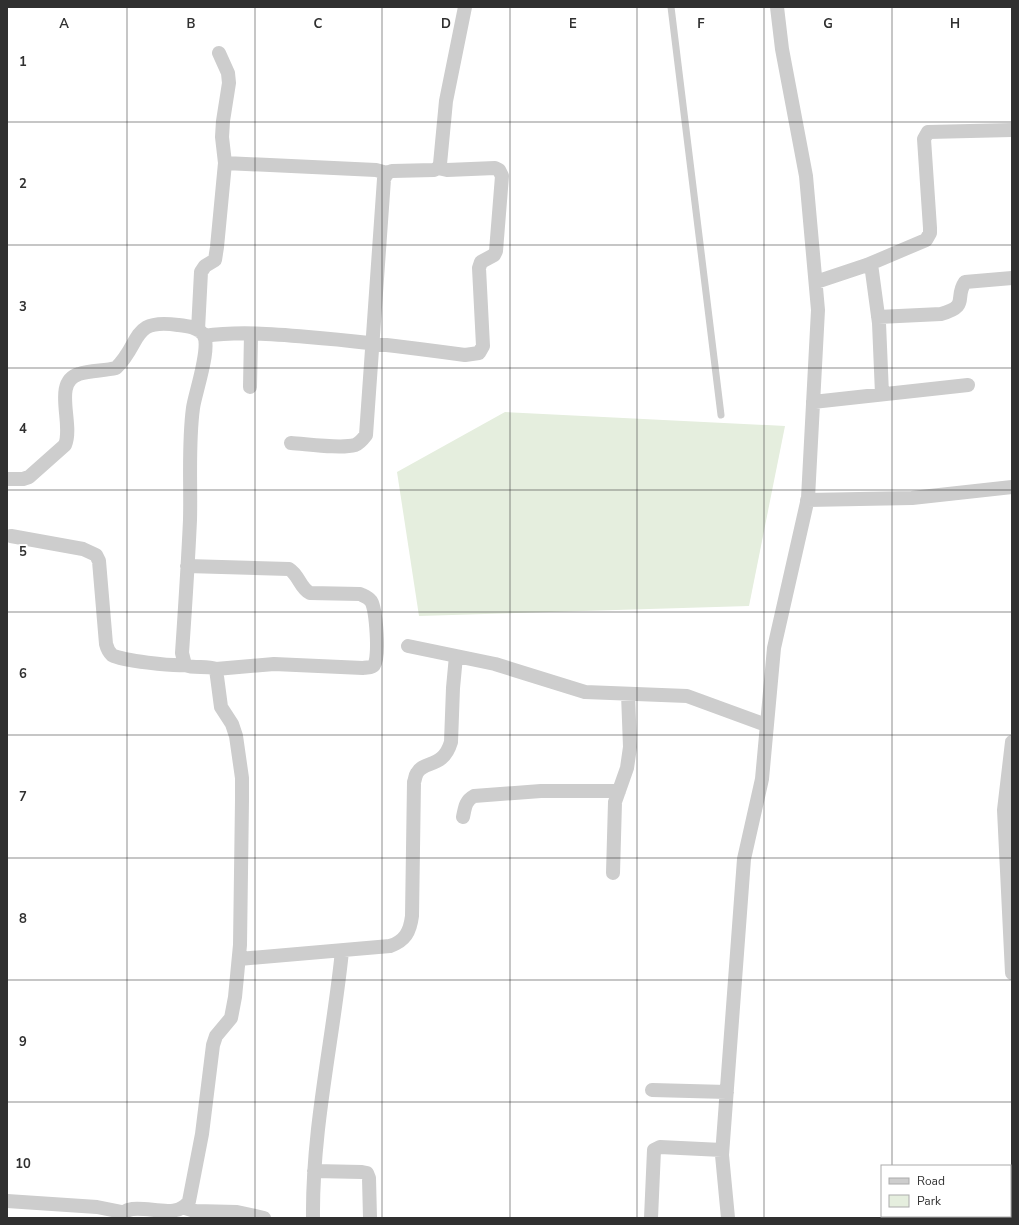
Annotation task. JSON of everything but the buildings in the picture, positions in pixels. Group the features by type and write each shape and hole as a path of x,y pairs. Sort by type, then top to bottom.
{"street":[{"path":"438,168 440,164 446,101 465,7"},
{"path":"728,1218 724,1193 722,1150 744,859 762,779 774,648 808,500 818,310 806,176 782,49 777,7"},
{"path":"185,665 182,653 187,566 191,427 193,407 201,380 205,345 201,333 199,281 201,272 205,266 215,260 218,247 225,163 222,137 229,83 228,73 219,53"},
{"path":"816,282 871,264 926,240 929,237 930,228 924,140 928,132 1012,130"},
{"path":"7,479 23,479 29,477 65,445 68,439 68,425 65,391 66,383 70,377 79,373 116,368 122,362 139,331 146,326 166,323 201,333 251,334 372,342 465,355 475,355 482,350 479,268 481,262 494,255 496,251 502,176 499,170 495,168 447,170 438,168 392,171 387,173 376,170 225,163"},
{"path":"291,443 345,446 355,445 362,441 366,435 368,425 382,189 387,173"},
{"path":"871,264 878,317 882,394"},
{"path":"878,317 941,314 951,311 960,303 965,282 1012,278"},
{"path":"250,387 251,334"},
{"path":"813,402 968,385"},
{"path":"808,500 912,498 1012,487"},
{"path":"11,536 83,549 96,555 99,561 106,644 112,655 130,660 185,665 190,667 210,666 216,669 274,664 372,667 375,664 377,656 374,609 368,598 360,594 310,593 306,591 295,573 289,569 187,566"},
{"path":"408,646 495,664 585,692 687,696 766,725"},
{"path":"239,959 390,946 398,944 406,937 410,926 414,782 416,773 444,757 451,742 452,688 456,656"},
{"path":"186,1208 189,1201 202,1134 213,1045 216,1036 231,1018 239,959 242,778 236,736 232,724 221,707 219,699 216,669"},
{"path":"613,873 615,802 627,768 630,747 628,694"},
{"path":"1012,742 1004,810 1012,973"},
{"path":"463,817 468,799 474,796 541,791 619,791"},
{"path":"312,1218 314,1170 327,1055 342,951"},
{"path":"652,1090 727,1092"},
{"path":"651,1218 654,1150 660,1147 722,1150"},
{"path":"314,1170 367,1173 369,1178 370,1218"},
{"path":"7,1201 97,1207 121,1215 130,1210 170,1212 186,1208 194,1211 237,1212 264,1218"}],"lane":[{"path":"671,7 721,415"}],"green space":[{"path":"505,412 785,426 749,606 419,616 397,472"}]}
